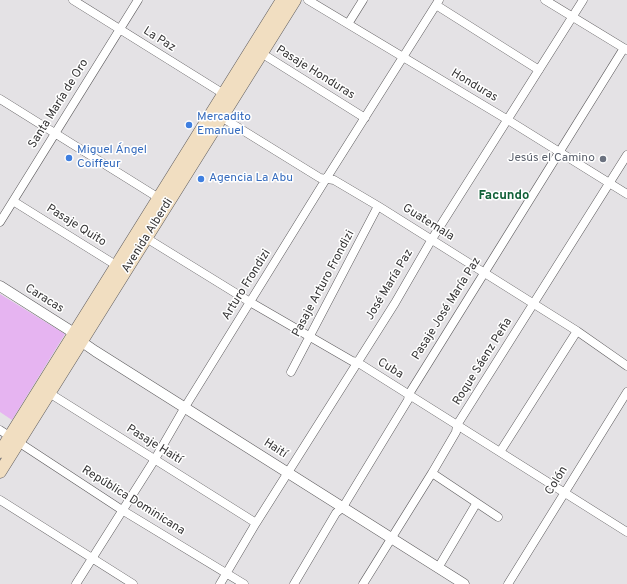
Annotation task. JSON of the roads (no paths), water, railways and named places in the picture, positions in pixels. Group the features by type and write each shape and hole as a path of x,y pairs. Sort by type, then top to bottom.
{"main road":[{"name":"Avenida Alberdi","path":"257,51 282,0"},
{"name":"Avenida Alberdi","path":"0,452 10,436 45,391 228,96 257,51 295,0"},
{"name":"Avenida Alberdi","path":"0,472 10,436"}],"street":[{"name":"La Paz","path":"73,0 228,96"},
{"name":"Santa María de Oro","path":"0,222 138,0"},
{"name":"Honduras","path":"308,0 508,120 627,194"},
{"path":"348,24 363,0"},
{"path":"545,0 625,49"},
{"name":"José María Paz","path":"220,584 256,523 395,302 432,239 583,0"},
{"path":"438,3 539,70"},
{"name":"Arturo Frondizi","path":"76,584 155,459 185,407 326,178 438,3"},
{"name":"Pasaje José María Paz","path":"294,584 336,513 343,507 408,400 409,394 559,152 625,49"},
{"name":"Pasaje Honduras","path":"257,51 365,118"},
{"path":"1,102 55,133 163,201"},
{"name":"Guatemala","path":"217,114 320,178 334,180 432,239 577,332 627,366"},
{"name":"Roque Sáenz Peña","path":"363,584 432,473 456,432 457,425 627,155"},
{"name":"Pasaje Quito","path":"13,201 121,268"},
{"name":"Pasaje Arturo Frondizi","path":"291,372 378,206"},
{"name":"Cuba","path":"141,236 250,302 352,361 357,362 627,532"},
{"name":"Caracas","path":"0,286 78,337"},
{"path":"500,452 577,332"},
{"name":"Haití","path":"78,337 288,473 464,584"},
{"name":"Pasaje Haití","path":"45,391 256,523"},
{"name":"Colón","path":"508,584 627,392"},
{"name":"República Dominicana","path":"10,436 122,510 244,584"},
{"path":"432,473 476,504 498,517"},
{"path":"0,500 133,584"},
{"path":"438,568 476,504"}],"place":[{"name":"Mercadito Emanuel","path":"189,125"},
{"name":"Miguel Ángel Coiffeur","path":"69,158"},
{"name":"Jesús el Camino","path":"603,159"},
{"name":"Agencia La Abu","path":"201,179"}],"district":[{"name":"Facundo","path":"504,196"}]}
